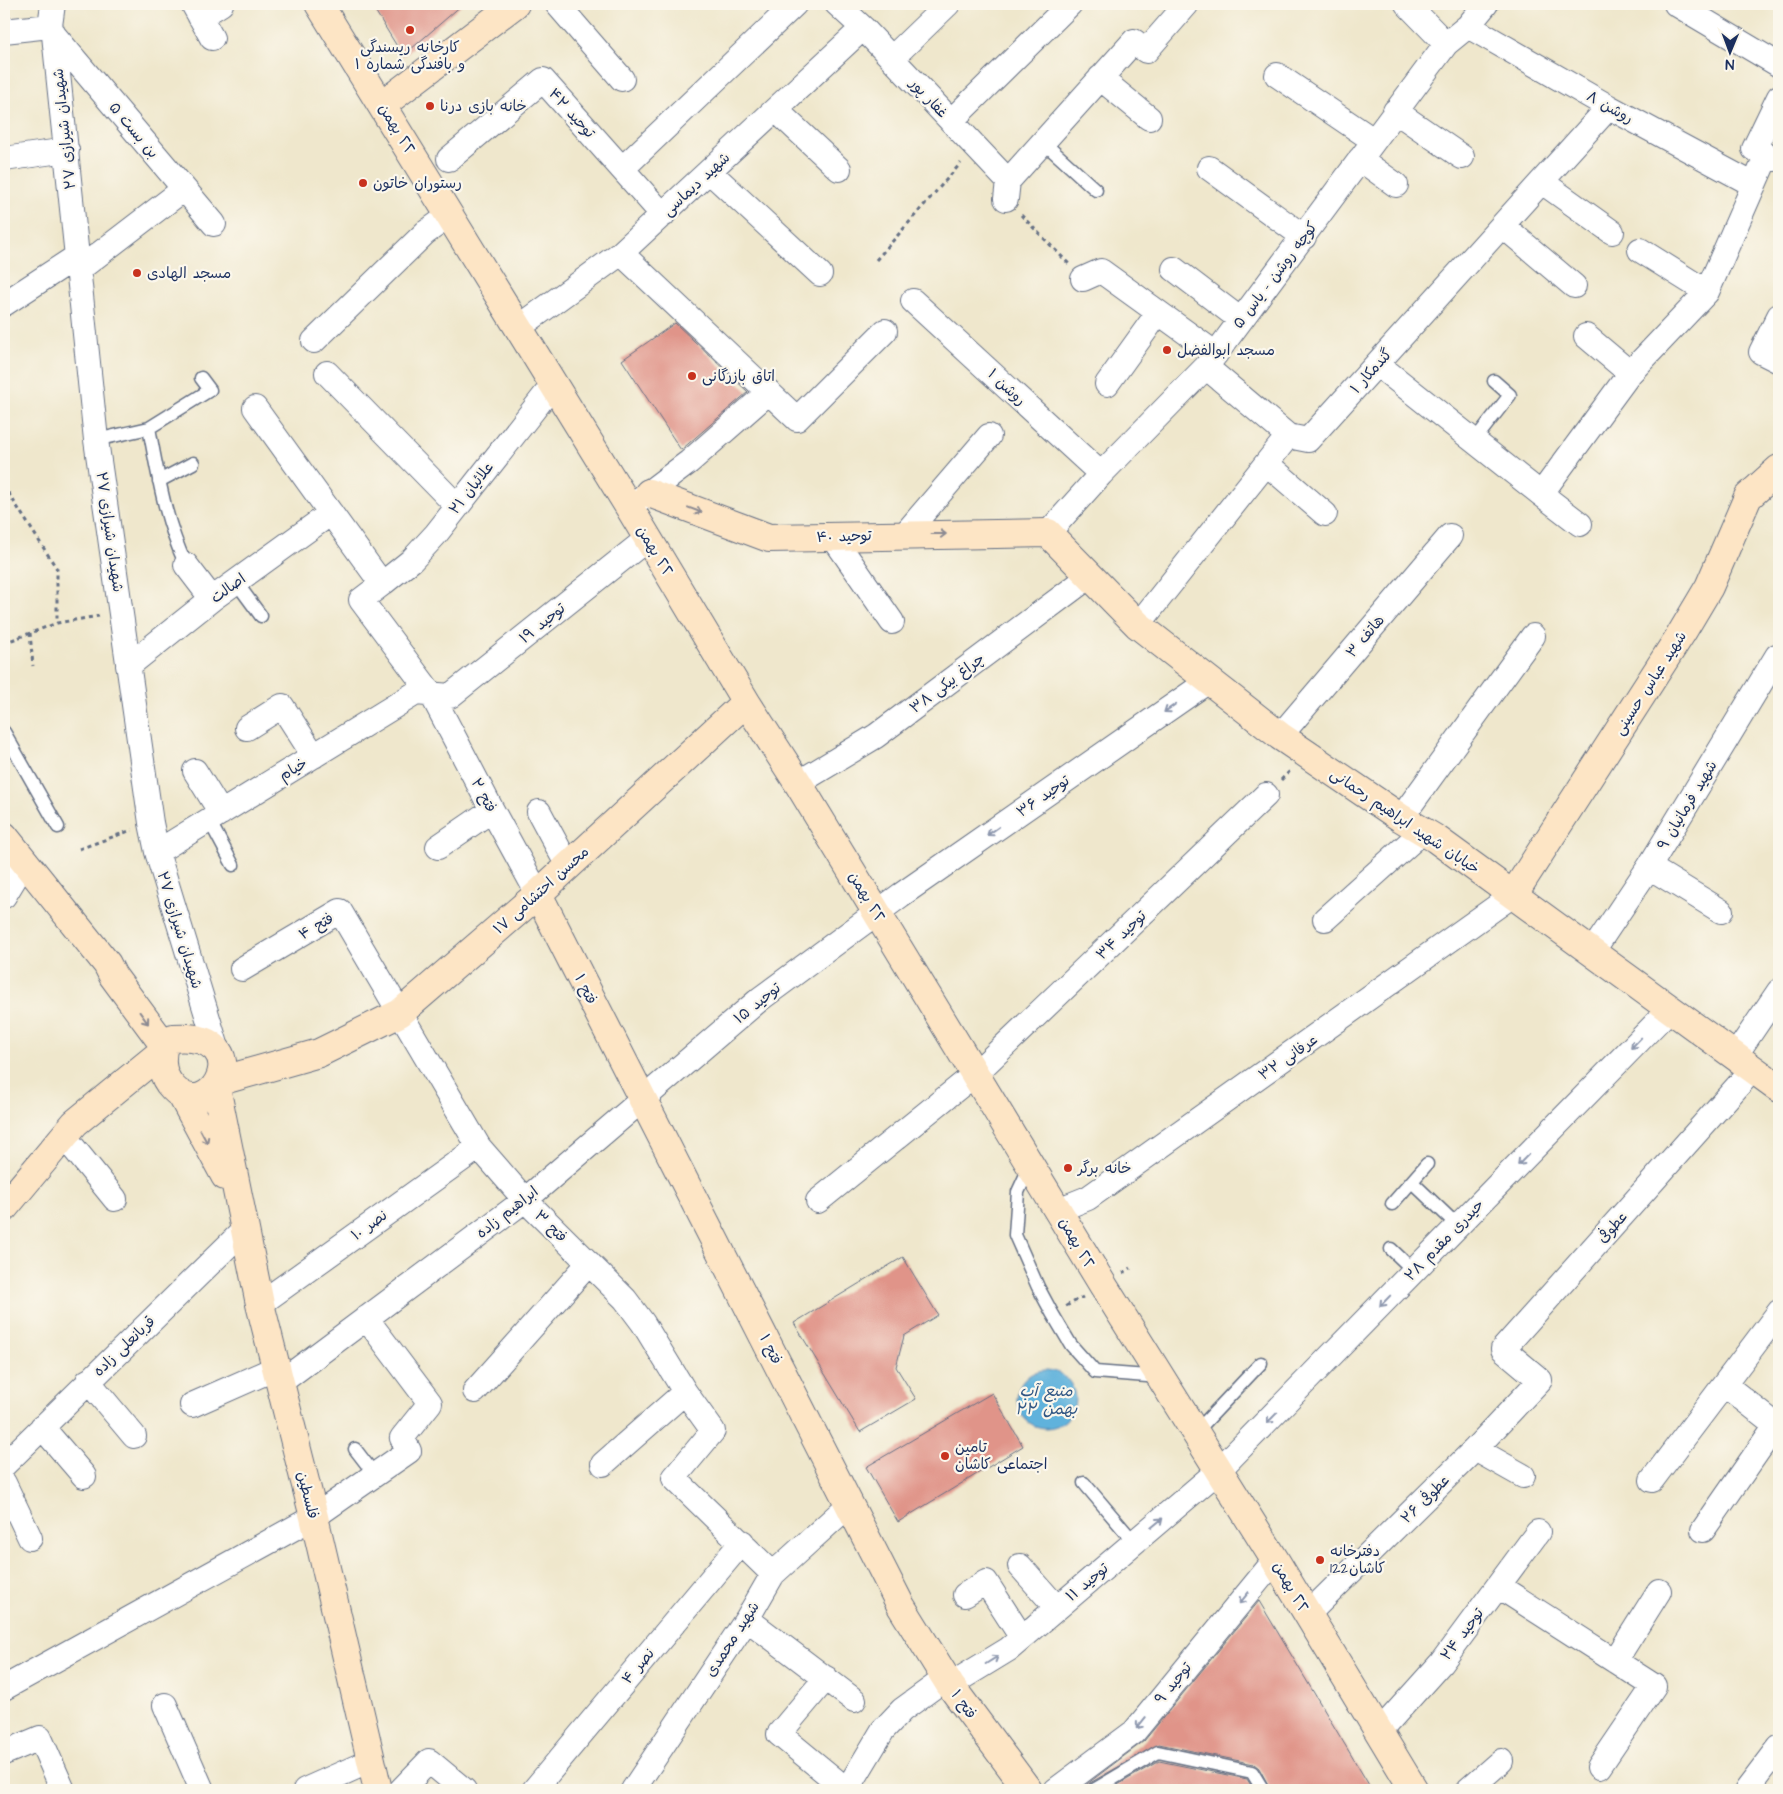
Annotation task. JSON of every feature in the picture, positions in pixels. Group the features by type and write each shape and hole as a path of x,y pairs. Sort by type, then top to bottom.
{"street":[{"path":"212,38 196,10 220,4"},
{"name":"٢٢ بهمن","path":"319,4 553,385 639,500 648,539 1194,1433 1276,1560 1307,1615 1414,1790"},
{"path":"382,105 515,4"},
{"path":"558,4 622,79"},
{"path":"622,169 795,4"},
{"name":"غفار پور","path":"837,4 863,28 951,121 1007,190"},
{"path":"892,58 948,4"},
{"path":"951,121 1070,4"},
{"path":"1007,190 1042,142 1134,41 1146,51 1187,4"},
{"path":"1407,4 1446,44"},
{"name":"کوچه روشن - یاس ۵","path":"1048,533 1101,474 1211,360 1446,44 1468,26 1486,4"},
{"path":"1676,4 1779,65"},
{"path":"4,31 52,22"},
{"name":"شهیدان شیرازی ۲۷","path":"52,22 67,150 96,440 151,824 157,852 218,1052"},
{"name":"بن بست ۵","path":"52,22 184,189 214,224"},
{"name":"روشن ۸","path":"1468,26 1609,107 1754,185"},
{"name":"شهید دیماسی","path":"518,328 621,253 863,28"},
{"path":"1277,75 1367,149 1396,185"},
{"path":"1100,78 1149,118"},
{"name":"توحید ۴۲","path":"449,159 543,80 663,215"},
{"path":"1541,494 1630,373 1707,292 1767,155 1779,96"},
{"name":"گندمکار ۱","path":"1288,436 1308,440 1609,107"},
{"path":"776,110 839,168"},
{"path":"1395,111 1462,156"},
{"path":"4,159 67,150"},
{"path":"1209,168 1304,237"},
{"path":"710,172 820,274"},
{"path":"1542,182 1612,232"},
{"path":"4,304 77,264 184,189"},
{"path":"314,341 354,306 425,233 450,216"},
{"path":"1503,226 1574,286"},
{"path":"1640,250 1707,292"},
{"path":"621,253 797,418 885,330"},
{"path":"1174,269 1241,320"},
{"path":"1092,275 1158,313 1211,360 1288,436 1138,625"},
{"name":"روشن ۱","path":"913,300 1101,474"},
{"path":"1107,384 1158,313"},
{"path":"1779,316 1762,352 1779,361"},
{"path":"1586,336 1630,373"},
{"path":"1377,364 1580,524"},
{"path":"328,372 458,506"},
{"name":"علائیان ۲۱","path":"432,695 361,600 412,560 458,506 553,385"},
{"path":"639,500 689,462 769,392"},
{"path":"255,408 382,584"},
{"path":"905,534 989,436"},
{"path":"1267,464 1325,514"},
{"name":"شهید عباس حسینی","path":"1513,895 1686,626 1709,587 1748,498 1779,469"},
{"name":"توحید ۴۰","path":"639,500 769,538 905,534 1048,533"},
{"name":"اصالت","path":"128,666 212,599 331,512"},
{"name":"خیابان شهید ابراهیم رحمانی","path":"1048,533 1138,625 1280,736 1513,895 1779,1088"},
{"path":"833,536 892,622"},
{"name":"هاتف ۳","path":"1280,736 1450,536"},
{"name":"توحید ۱۹","path":"432,695 450,696 648,539"},
{"path":"186,565 212,599"},
{"name":"چراغ بیکی ۳۸","path":"798,783 876,736 1090,576"},
{"path":"1325,919 1412,825 1533,636"},
{"name":"شهید فرمانیان ۹","path":"1592,952 1649,866 1777,656"},
{"name":"توحید ۳۶","path":"877,912 1210,680"},
{"name":"خیام","path":"157,852 416,694 432,695"},
{"name":"فتح ۲","path":"432,695 538,894"},
{"name":"محسن احتشامی ۱۷","path":"218,1084 319,1053 400,1012 538,894 746,702"},
{"path":"247,728 282,706 314,756"},
{"path":"195,771 215,817"},
{"name":"توحید ۳۴","path":"818,1201 975,1074 1266,794"},
{"path":"438,847 492,810"},
{"path":"539,812 568,866"},
{"path":"4,836 107,964 145,992 169,1045 162,1071 177,1092 237,1200"},
{"path":"4,896 24,863"},
{"path":"1649,866 1721,911"},
{"name":"فتح ۱","path":"538,894 901,1606 948,1682 1028,1790"},
{"name":"عرفانی ۳۲","path":"1058,1210 1088,1198 1513,895"},
{"name":"فتح ۴","path":"242,969 340,911 400,1012"},
{"name":"توحید ۱۵","path":"642,1099 760,999 877,912"},
{"path":"1744,1062 1779,991"},
{"name":"حیدری مقدم ۲۸","path":"1218,1471 1670,1008"},
{"name":"فتح ۳","path":"400,1012 479,1146 525,1200 625,1299 643,1323 684,1392 713,1431 674,1478 742,1542"},
{"path":"4,1208 69,1130 169,1045 202,1041 218,1052 223,1066 218,1084 237,1200"},
{"name":"محسن احتشامی ۱۷","path":"218,1052 274,1057 319,1053"},
{"name":"عطوفی","path":"1540,1380 1503,1349 1744,1062"},
{"path":"69,1130 122,1098 147,1090 177,1092 200,1097 218,1084"},
{"name":"ابراهیم زاده","path":"192,1405 278,1375 366,1318 525,1200 642,1099"},
{"path":"69,1130 115,1199"},
{"name":"نصر ۱۰","path":"260,1304 479,1146"},
{"name":"فلسطین","path":"237,1200 245,1229 260,1304 314,1517 378,1790"},
{"name":"قربانعلی زاده","path":"4,1465 245,1229"},
{"path":"475,1391 589,1263"},
{"path":"1652,1480 1779,1312"},
{"path":"4,1688 314,1517 409,1452 402,1438 430,1403 366,1318"},
{"name":"عطوفی ۲۶","path":"1307,1615 1475,1450 1540,1380"},
{"path":"88,1382 134,1436"},
{"path":"1703,1530 1776,1425 1726,1384"},
{"path":"603,1464 684,1392"},
{"path":"42,1428 84,1476"},
{"path":"1475,1450 1523,1476"},
{"name":"توحید ۱۱","path":"833,1786 847,1790 883,1730 902,1710 948,1682 1009,1649 1218,1471"},
{"path":"4,1483 30,1538"},
{"name":"شهید محمدی","path":"633,1790 747,1619 773,1574 850,1504"},
{"name":"توحید ۲۴","path":"1379,1732 1440,1663 1538,1532"},
{"path":"742,1542 773,1574"},
{"name":"نصر ۴","path":"534,1790 742,1542"},
{"name":"توحید ۹","path":"1056,1790 1134,1732 1276,1560"},
{"path":"1020,1566 1057,1608"},
{"path":"965,1595 986,1582 1022,1638"},
{"path":"1498,1586 1654,1686 1599,1767"},
{"path":"1615,1661 1659,1591"},
{"path":"747,1619 854,1700"},
{"path":"826,1678 778,1734 833,1786"},
{"path":"165,1704 202,1790"},
{"path":"4,1753 40,1738 63,1790"},
{"path":"1747,1790 1779,1748"},
{"path":"401,1790 429,1760 464,1790"},
{"path":"1468,1790 1501,1761"},
{"path":"304,1790 370,1762"}],"lane":[{"path":"1042,142 1096,190"},
{"path":"96,440 149,428 210,390 201,378"},
{"path":"1474,441 1510,394 1494,381"},
{"path":"149,428 159,481 175,541 186,565"},
{"path":"159,481 193,463"},
{"path":"236,582 261,616"},
{"path":"4,732 58,827"},
{"path":"215,817 233,865"},
{"path":"1392,1204 1427,1164"},
{"path":"1030,1166 1018,1192 1015,1235 1038,1287 1071,1345 1095,1372 1160,1377"},
{"path":"1412,1182 1458,1226"},
{"path":"1391,1249 1414,1271"},
{"path":"1194,1433 1261,1362"},
{"path":"355,1449 375,1475"},
{"path":"1084,1483 1134,1542"},
{"path":"1094,1790 1158,1752 1252,1772 1263,1790"}],"path":[{"path":"876,260 974,147"},
{"path":"1007,190 1092,275"},
{"path":"4,486 57,569 57,622"},
{"path":"4,643 57,622 122,613"},
{"path":"30,633 33,666"},
{"path":"1266,794 1307,754"},
{"path":"79,849 151,824"}],"water":[{"name":"منبع آب ۲۲ بهمن","path":"1040,1370 1052,1370 1067,1378 1075,1393 1075,1405 1067,1420 1052,1428 1040,1428 1025,1420 1017,1405 1017,1393 1025,1378"}],"building":[{"name":"کارخانه ریسندگی و بافندگی شماره ۱","path":"371,4 463,4 403,56"},
{"name":"اتاق بازرگانی","path":"675,323 748,392 681,450 622,360"},
{"path":"903,1257 938,1315 904,1336 896,1367 916,1399 860,1432 794,1323"},
{"name":"تامین اجتماعی کاشان","path":"992,1393 1023,1446 898,1522 866,1467"},
{"path":"1259,1601 1372,1790 1271,1790 1259,1768 1254,1764 1159,1744 1090,1783 1086,1790 1079,1790 1144,1741"},
{"path":"1159,1761 1247,1779 1254,1790 1109,1790"}],"place":[{"name":"کارخانه ریسندگی و بافندگی شماره ۱","path":"410,30"},
{"name":"خانه بازی درنا","path":"430,106"},
{"name":"رستوران خاتون","path":"363,183"},
{"name":"مسجد الهادی","path":"137,273"},
{"name":"مسجد ابوالفضل","path":"1167,350"},
{"name":"اتاق بازرگانی","path":"692,376"},
{"name":"خانه برگر","path":"1068,1168"},
{"name":"تامین اجتماعی کاشان","path":"945,1456"},
{"name":"دفترخانه 122کاشان","path":"1320,1560"}]}
